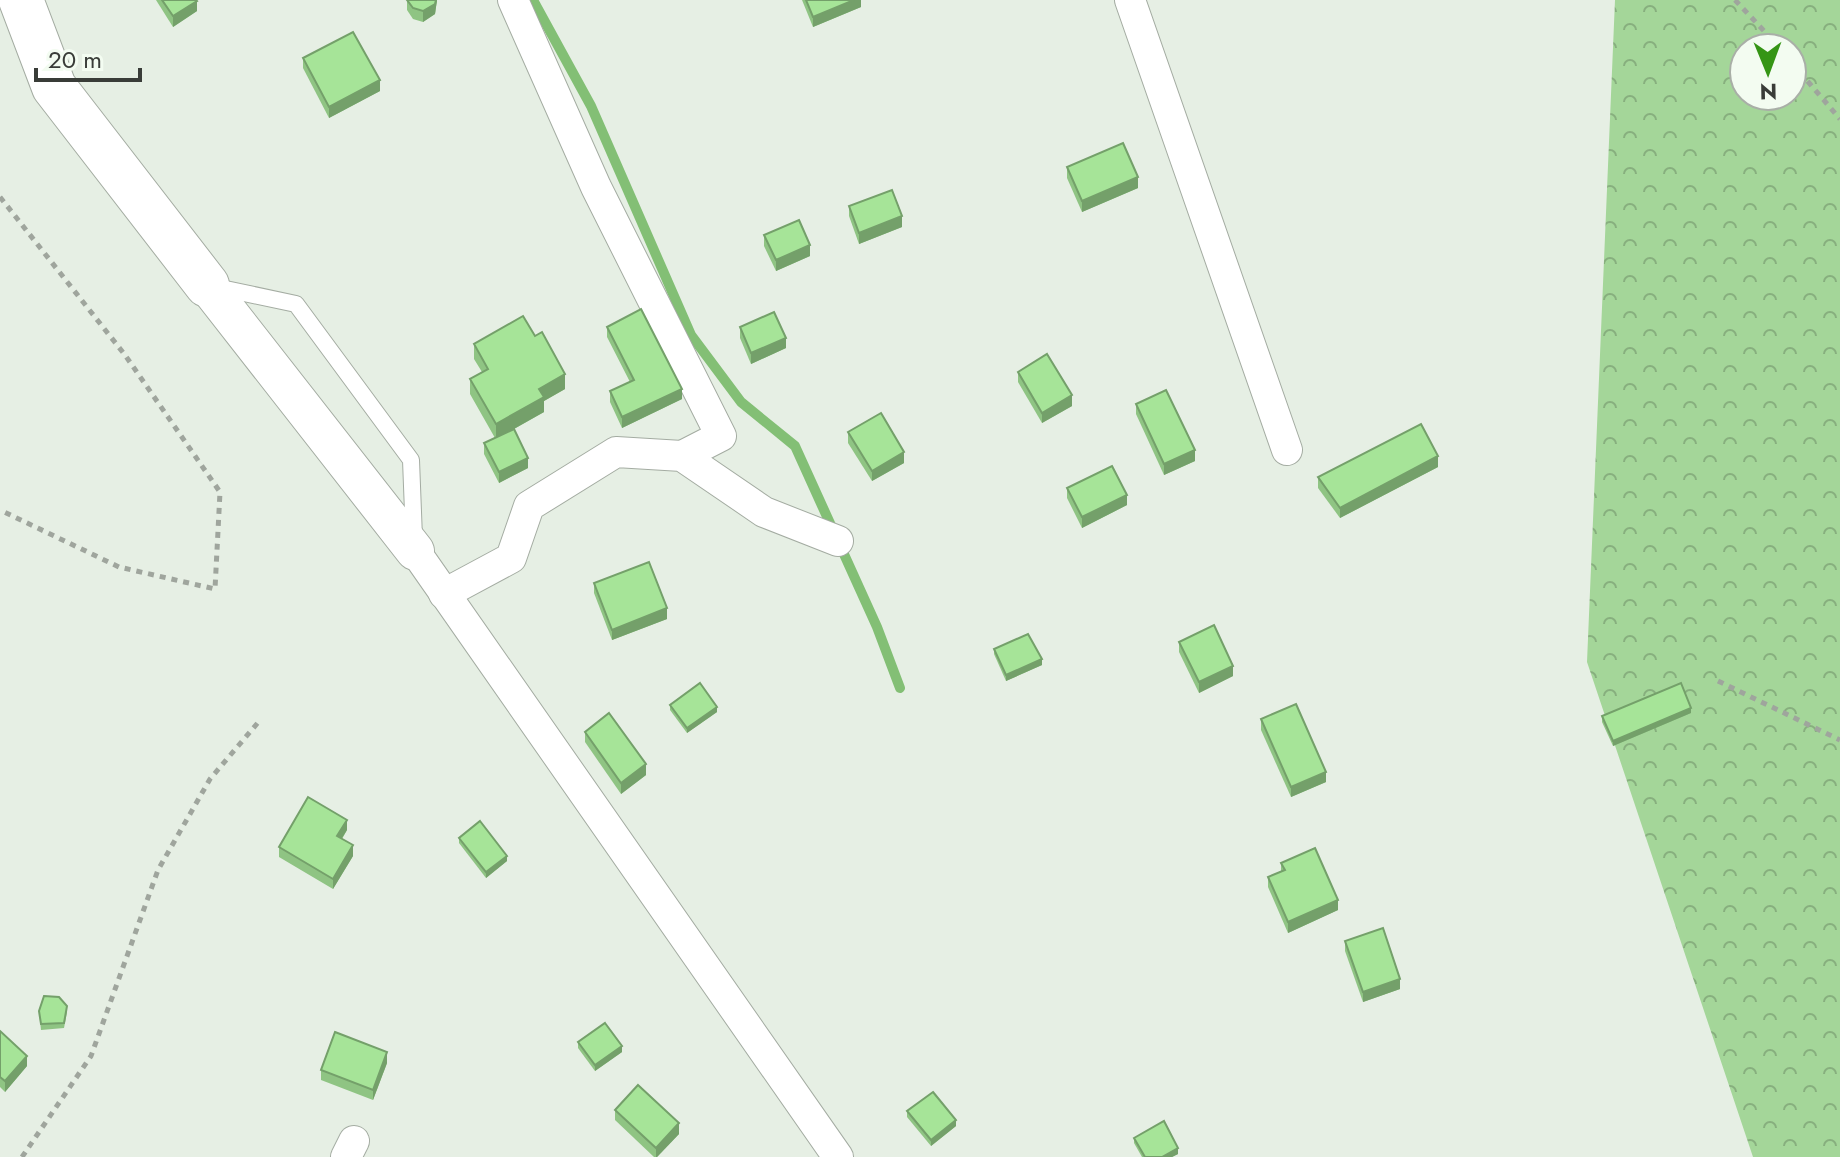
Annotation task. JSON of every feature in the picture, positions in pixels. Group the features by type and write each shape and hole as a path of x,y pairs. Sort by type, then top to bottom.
{"main road":[{"path":"21,0 54,87 207,285"}],"street":[{"path":"444,594 511,558 529,506 616,452 682,456 721,436 596,187 513,0"},
{"path":"1130,0 1287,450"},
{"path":"207,285 415,551 838,1157"},
{"path":"682,456 764,512 838,541"}],"lane":[{"path":"207,285 296,304 411,460 415,551"}],"path":[{"path":"1735,0 1765,32"},
{"path":"1808,82 1840,119"},
{"path":"0,197 125,355 220,492 215,589 119,567 0,510"},
{"path":"1718,681 1840,740"},
{"path":"22,1157 91,1056 158,870 210,779 261,719"}],"green space":[{"path":"1615,0 1840,0 1840,1157 1753,1157 1587,662"}],"building":[{"path":"162,0 196,0 197,1 173,16"},
{"path":"407,0 436,0 435,4 423,11 413,8"},
{"path":"806,0 854,0 813,17"},
{"path":"353,32 380,80 329,107 303,58"},
{"path":"1123,143 1138,177 1082,201 1067,167"},
{"path":"892,190 902,216 859,233 849,206"},
{"path":"799,220 810,245 776,260 764,235"},
{"path":"641,309 682,389 622,417 610,391 634,380 607,327"},
{"path":"774,312 786,338 751,353 740,327"},
{"path":"523,316 535,336 542,332 565,374 539,389 544,397 496,424 470,379 488,369 474,344"},
{"path":"1047,354 1072,395 1042,413 1018,372"},
{"path":"1166,390 1195,450 1164,464 1136,404"},
{"path":"881,413 904,452 872,471 848,432"},
{"path":"1421,424 1438,456 1340,508 1318,477"},
{"path":"514,429 528,458 499,472 484,443"},
{"path":"1112,466 1127,495 1082,517 1067,488"},
{"path":"649,562 667,608 612,630 594,583"},
{"path":"1214,625 1233,666 1199,682 1179,642"},
{"path":"1028,634 1042,659 1006,675 994,649"},
{"path":"700,683 717,707 687,728 670,705"},
{"path":"1681,683 1691,708 1613,741 1602,716"},
{"path":"1296,704 1326,772 1291,787 1261,719"},
{"path":"609,713 646,764 621,783 585,732"},
{"path":"308,797 347,820 337,836 353,845 333,879 279,847"},
{"path":"480,821 507,856 486,872 459,838"},
{"path":"1315,848 1338,900 1288,922 1268,877 1285,870 1281,863"},
{"path":"1383,928 1400,979 1363,992 1345,941"},
{"path":"44,996 59,997 67,1006 64,1023 41,1024 39,1011"},
{"path":"605,1023 622,1046 595,1065 578,1042"},
{"path":"0,1031 27,1056 5,1081 0,1077"},
{"path":"335,1032 387,1052 373,1090 321,1070"},
{"path":"638,1085 679,1123 656,1148 615,1110"},
{"path":"933,1092 956,1120 931,1140 907,1111"},
{"path":"1164,1121 1178,1148 1162,1157 1145,1157 1134,1138"}],"waterway":[{"path":"533,0 591,106 691,335 741,402 795,446 877,627 900,688"}]}
